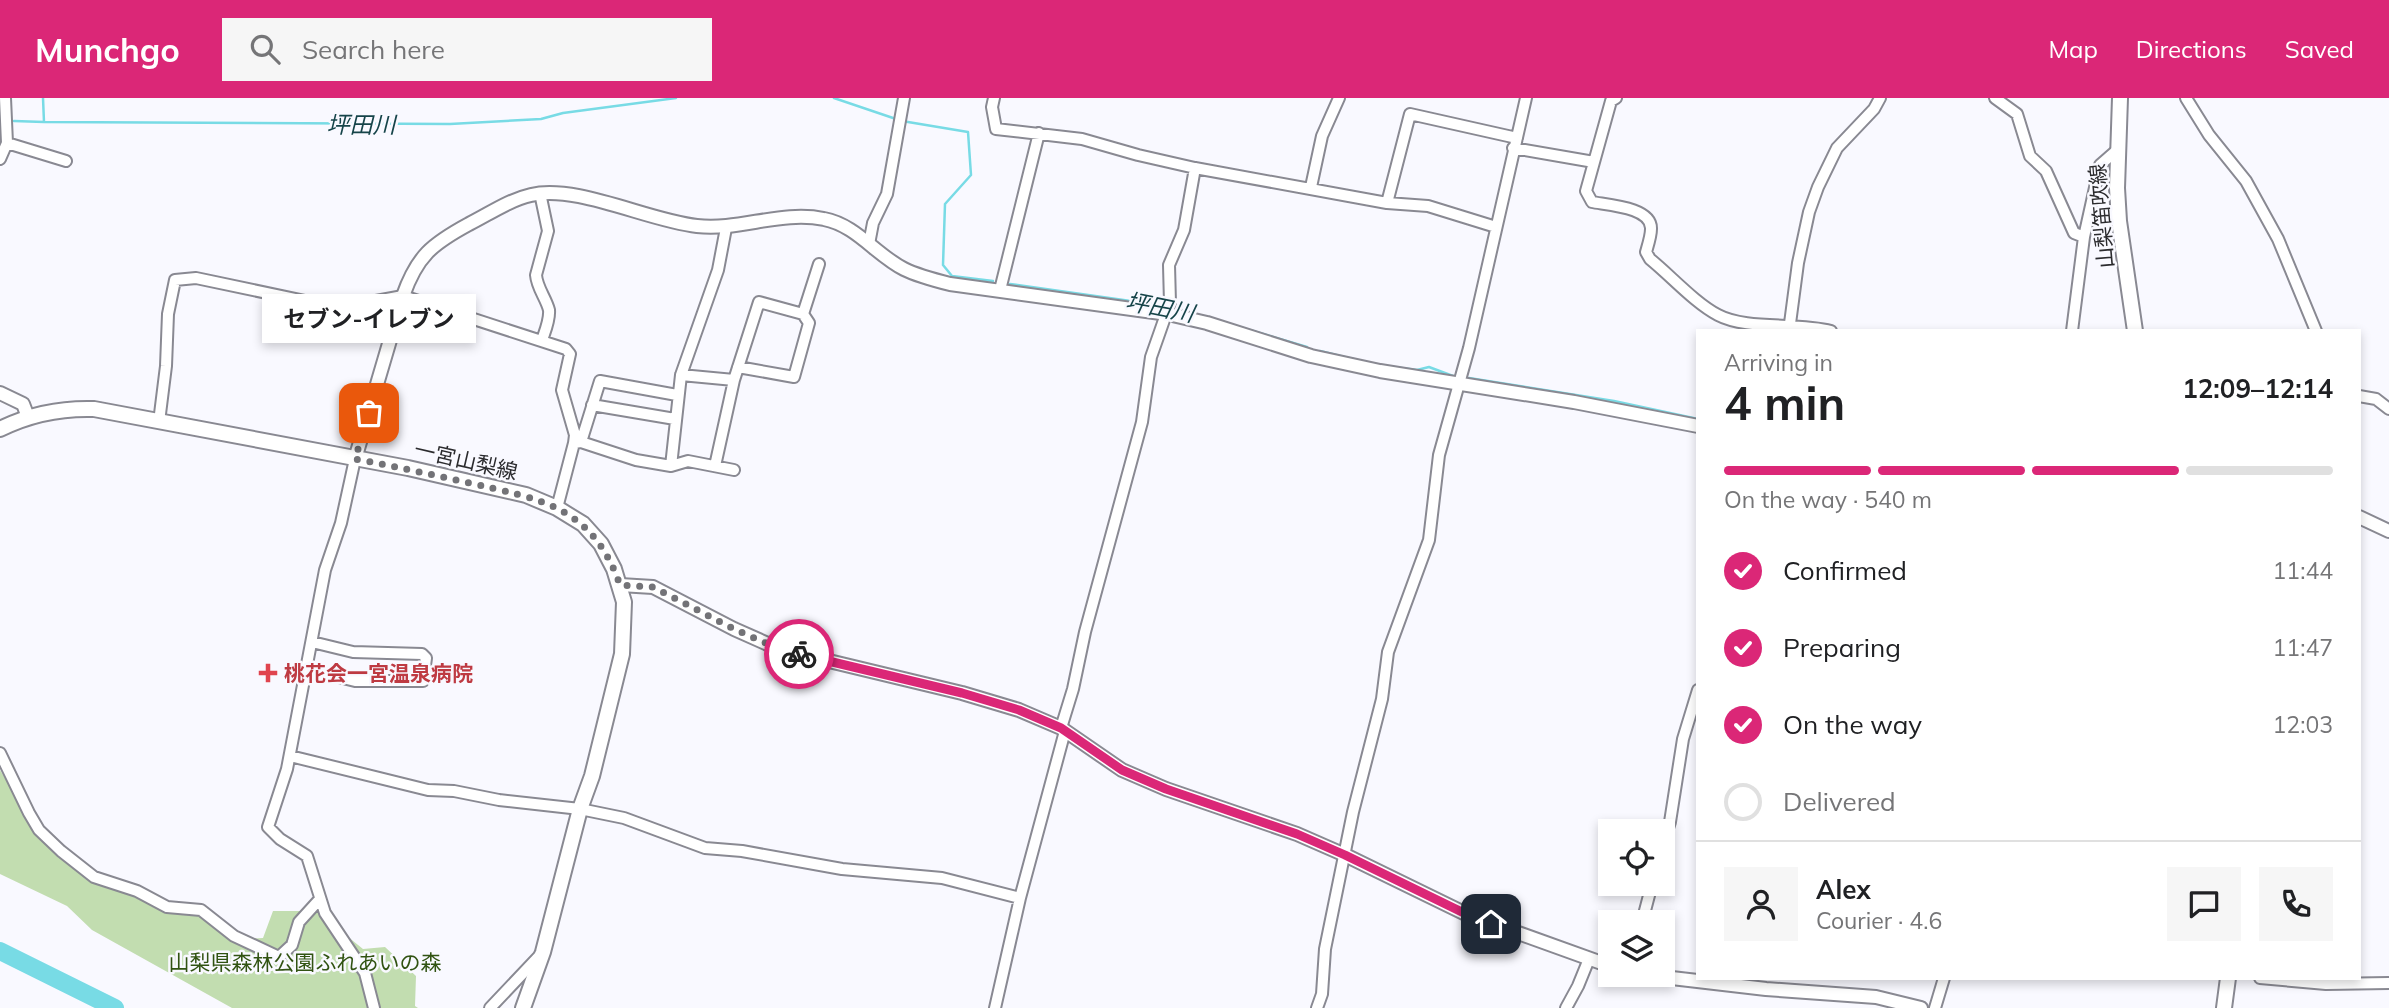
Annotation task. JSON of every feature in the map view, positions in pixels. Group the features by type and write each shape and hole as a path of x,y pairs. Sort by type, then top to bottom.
{"main road":[{"name":"山梨笛吹線","path":"2120,98 2116,151 2119,221 2135,329"},
{"name":"一宮山梨線","path":"0,429 28,417 71,409 94,409 408,468 526,495 557,508 583,524 609,557 620,585 625,625 622,654 592,776 580,809 543,952 523,1008"},
{"path":"2224,1008 2228,980"}],"street":[{"path":"0,159 7,143 5,98"},
{"path":"869,244 873,223 887,194 904,98"},
{"path":"994,98 992,107 996,129 1082,139 1195,168 1387,202 1428,206 1496,227"},
{"path":"1311,187 1322,136 1339,98"},
{"path":"1317,1008 1322,994 1325,950 1359,787 1382,699 1388,652 1429,540 1439,455 1459,383 1526,98"},
{"path":"1616,98 1611,101 1586,191 1592,202 1627,208 1642,214 1650,222 1646,252 1650,259 1718,316 1739,322 1823,329"},
{"path":"1789,328 1798,263 1809,212 1818,187 1837,148 1874,109 1880,98"},
{"path":"1995,98 2017,114 2030,156 2046,171 2074,233 2084,237"},
{"path":"2186,98 2209,135 2246,181 2278,239 2315,329"},
{"path":"1387,202 1410,114 1594,162"},
{"path":"1000,290 1039,133"},
{"path":"7,143 66,161"},
{"path":"2072,329 2084,237 2100,165 2116,151"},
{"path":"995,1008 1092,606 1142,422 1151,357 1169,309 1169,265 1184,230 1195,168"},
{"path":"373,1008 365,973 328,919 319,900 307,856 280,839 268,827 290,756 325,570 341,523 355,459 411,274 420,258 432,246 508,203 552,192 696,226 726,228 782,219 825,219 848,228 903,269 924,277 1000,290 1169,309 1311,356 1380,371 1696,426"},
{"path":"540,193 548,231 536,275 549,318 542,340"},
{"path":"671,466 681,375 718,270 726,228"},
{"path":"803,314 819,264"},
{"path":"159,422 166,366 168,314 175,280 196,278 338,308 403,296 566,349 570,354 562,390 577,442"},
{"path":"715,466 734,380 738,367 759,302 803,314 809,323 794,377 738,367"},
{"path":"681,375 734,380"},
{"path":"557,508 577,442 600,381 677,395"},
{"path":"0,393 23,404 28,417"},
{"path":"2361,396 2376,399 2389,409"},
{"path":"592,405 676,419"},
{"path":"577,442 636,460 671,466 688,461 734,470"},
{"path":"2361,518 2389,531"},
{"path":"620,585 653,587 779,649 962,693 1019,710 1063,730 1122,770 1166,789 1297,834 1468,915 1598,962"},
{"path":"306,669 355,681 424,681 425,658 422,654 353,652 312,642"},
{"path":"1670,819 1683,739 1696,697"},
{"path":"0,753 40,830 94,877 137,891 167,907 201,910 233,936 279,957 292,945 299,922 319,900"},
{"path":"290,756 428,790 454,791 499,800 580,809 640,822 665,835 705,848 742,851 842,869 942,878 1020,898"},
{"path":"490,1008 543,952"},
{"path":"1566,1008 1589,959"},
{"path":"1675,978 1766,989 1876,997 1921,1008"},
{"path":"1934,1008 1943,980"},
{"path":"2282,980 2326,984 2389,983"}],"green space":[{"name":"山梨県森林公園ふれあいの森","path":"0,770 32,824 73,866 168,904 215,913 246,939 263,938 273,911 316,911 363,949 385,947 416,976 415,1006 418,1008 232,1008 92,930 67,906 0,874"}],"waterway":[{"name":"坪田川","path":"14,121 44,122 43,98"},
{"name":"坪田川","path":"44,122 450,124 541,119 563,113 676,98"},
{"name":"坪田川","path":"834,98 896,119"},
{"name":"坪田川","path":"902,121 968,132 971,175 945,204 943,265 952,276 993,281"},
{"name":"坪田川","path":"1010,284 1166,306"},
{"name":"坪田川","path":"1172,307 1307,347"},
{"name":"坪田川","path":"1320,351 1365,362"},
{"name":"坪田川","path":"1393,367 1417,370 1429,367 1453,376"},
{"name":"坪田川","path":"1469,378 1614,401 1696,419"},
{"path":"0,951 115,1008"}],"way so far":[{"path":"369,413 355,459 408,468 526,495 548,503 583,524 601,544 620,585 653,587 734,629 779,649 799,654"}],"place":[{"name":"セブン-イレブン","path":"369,413"},
{"name":"桃花会一宮温泉病院","path":"268,673"}],"route":[{"path":"799,654 962,693 1019,710 1061,728 1122,770 1166,789 1297,834 1491,924"}]}
